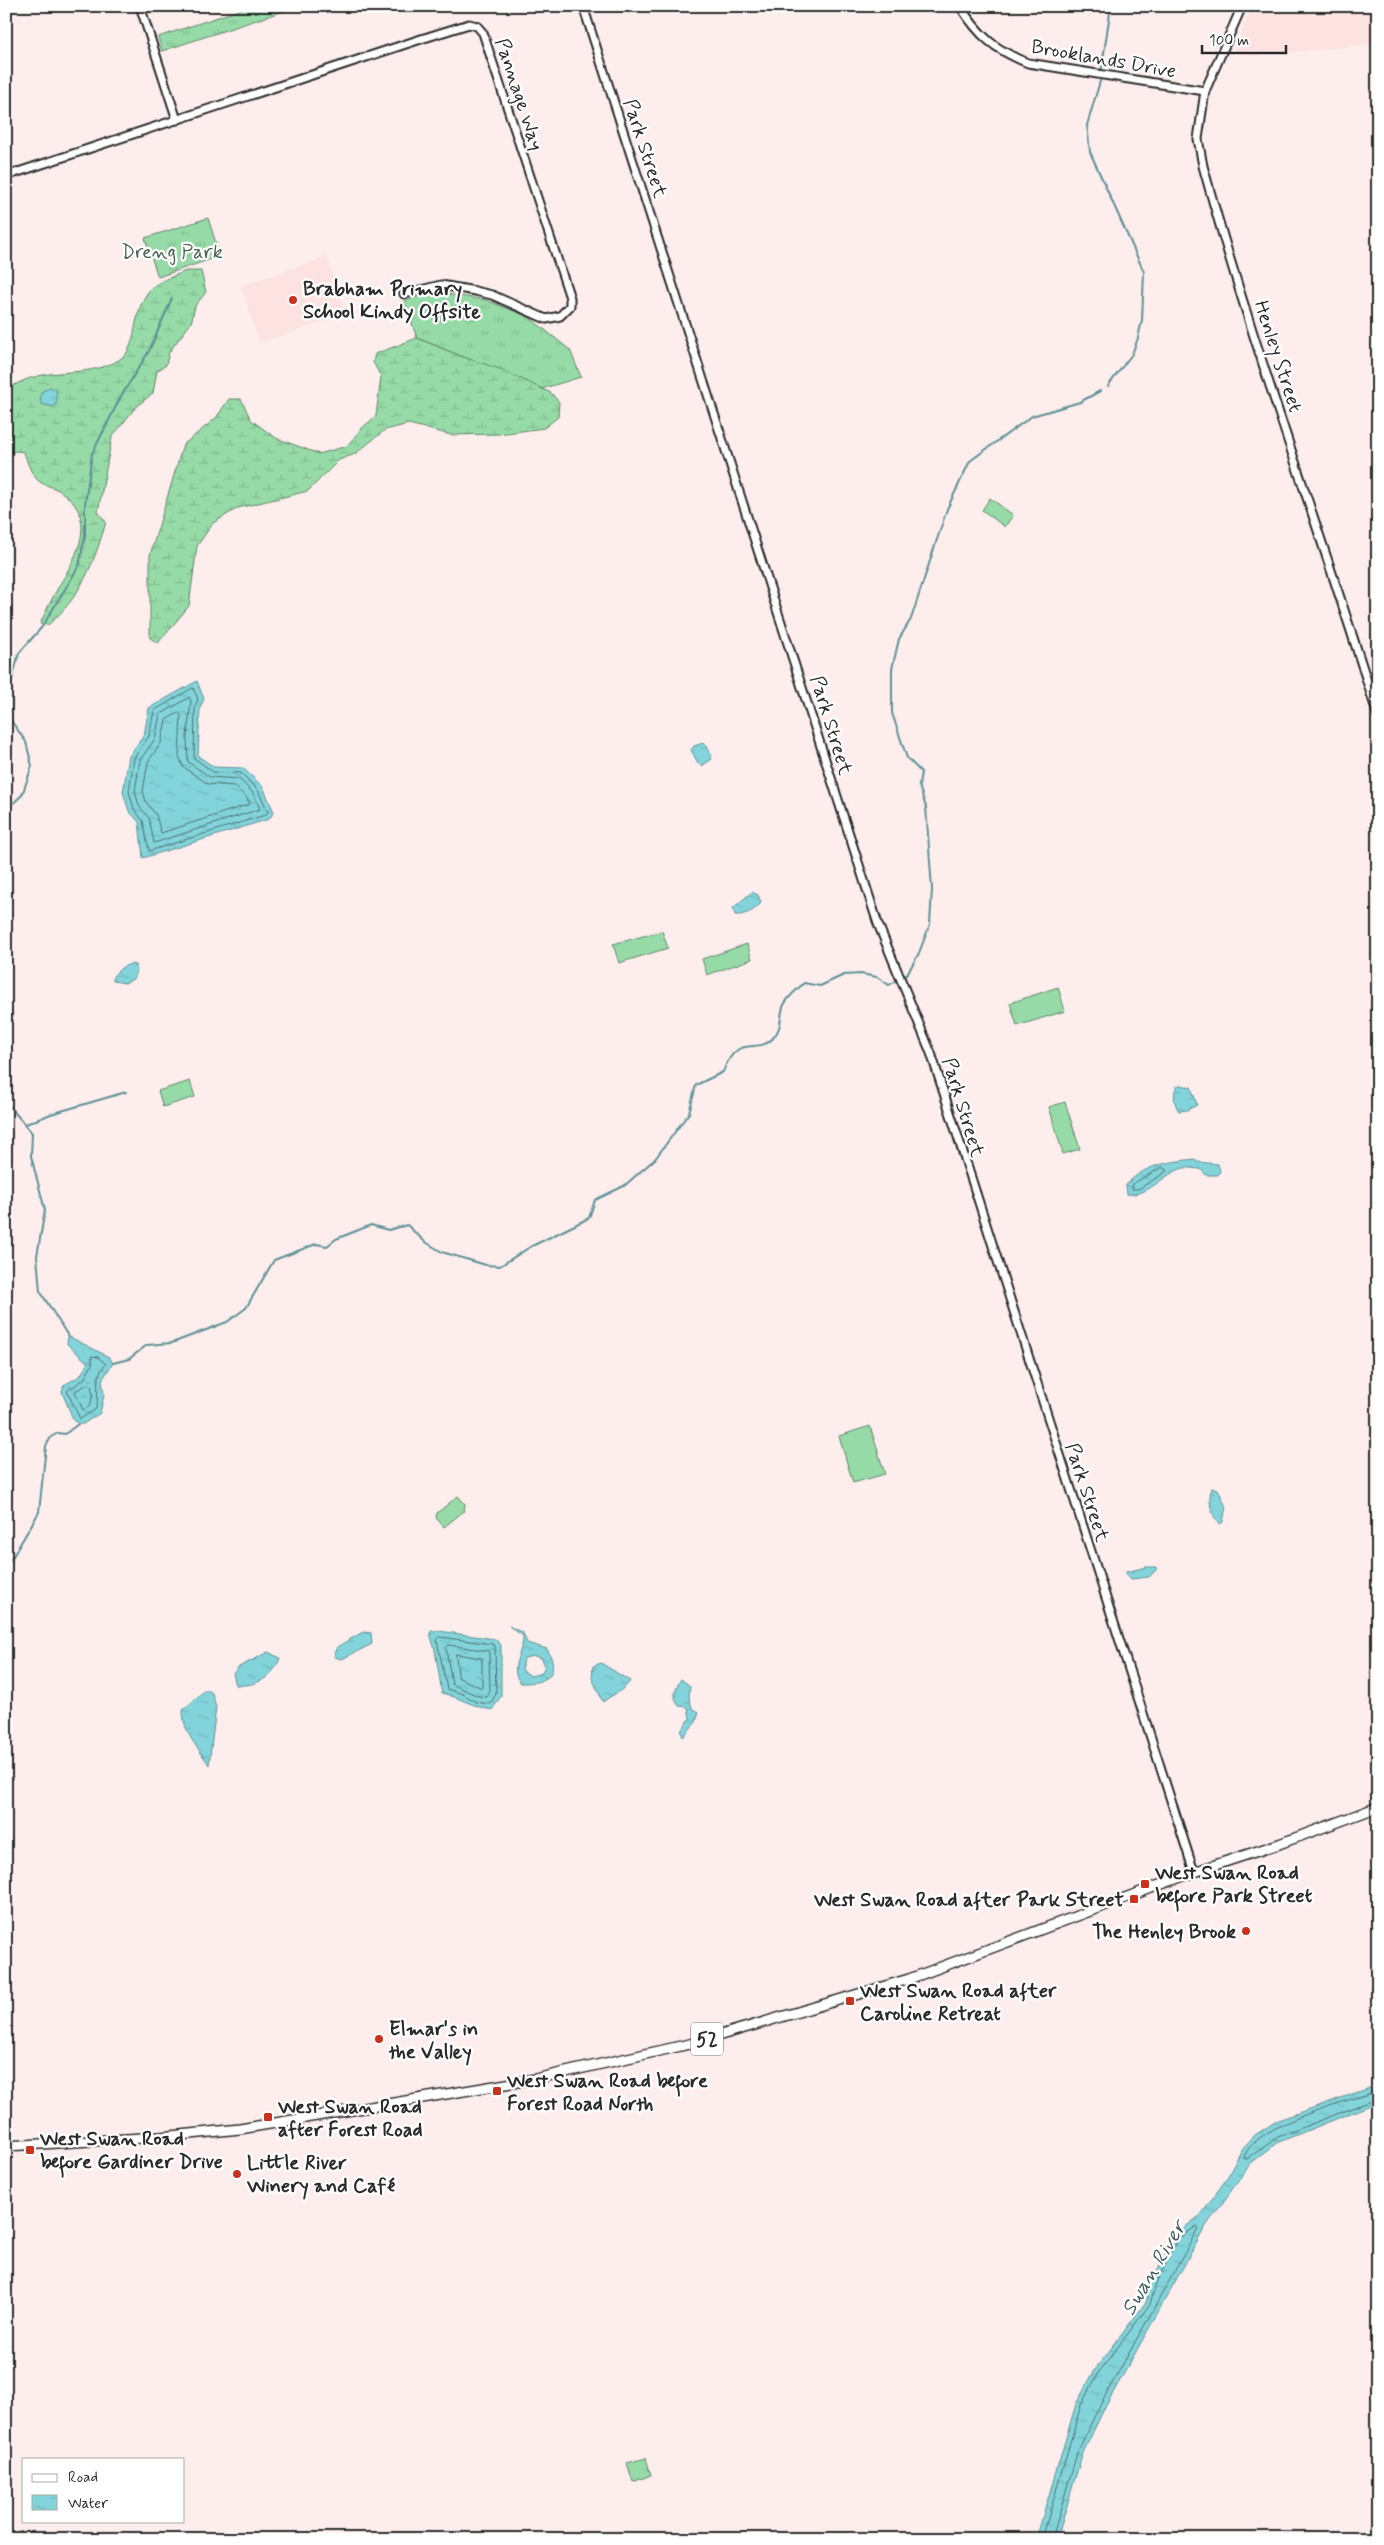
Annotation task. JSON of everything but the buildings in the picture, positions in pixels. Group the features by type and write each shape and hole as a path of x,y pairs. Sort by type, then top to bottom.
{"main road":[{"name":"52","path":"6,2146 150,2138 240,2129 535,2079 694,2043 909,1979 1194,1872 1279,1844 1378,1807"}],"street":[{"path":"6,176 177,120 140,6"},
{"name":"Park Street","path":"583,6 678,301 692,336 696,354 878,924 931,1053 1194,1872"},
{"name":"Brooklands Drive","path":"960,6 972,25 987,41 1004,54 1028,63 1204,91"},
{"name":"Henley Street","path":"1242,6 1204,91 1198,138 1223,236 1337,583 1378,716"},
{"name":"Pannage Way","path":"177,120 469,24 479,28 483,33 567,289 570,306 560,316 546,319 492,295 441,285 404,294"}],"shaded area":[{"path":"1253,6 1378,6 1378,44 1251,56 1234,50"},
{"name":"Brabham Primary School Kindy Offsite","path":"326,253 346,314 260,343 241,286 320,259"}],"green space":[{"path":"251,6 299,6 162,51 158,37"},
{"name":"Dreng Park","path":"208,218 220,256 158,277 145,238"},
{"path":"186,271 201,271 206,292 195,306 191,323 169,352 166,365 157,371 153,393 135,408 112,437 98,512 106,522 97,551 85,578 78,591 59,614 48,625 40,624 72,563 81,539 82,527 80,515 74,504 64,494 55,488 43,484 34,476 24,452 16,451 6,455 6,389 34,377 103,367 123,357 131,343 142,302 147,293 155,285"},
{"path":"433,292 486,300 529,317 570,350 581,377 541,389 417,338 404,301"},
{"path":"417,338 463,357 500,369 551,393 559,402 558,417 544,428 499,434 451,435 409,424 385,430 355,454 339,460 308,491 238,508 213,523 197,546 189,606 158,643 150,638 150,555 183,445 216,418 229,399 241,399 251,420 276,438 319,454 347,446 361,429 376,416 381,377 373,362 375,354"},
{"path":"990,498 1013,515 1005,527 982,510"},
{"path":"662,931 668,948 619,963 613,944"},
{"path":"747,944 752,959 707,975 702,959"},
{"path":"1058,987 1065,1011 1017,1026 1010,1003"},
{"path":"190,1081 195,1097 163,1107 158,1091"},
{"path":"1065,1102 1080,1149 1063,1154 1049,1107"},
{"path":"870,1426 885,1474 853,1483 839,1436"},
{"path":"458,1496 465,1504 464,1511 444,1527 436,1518 437,1513"},
{"path":"646,2458 651,2475 633,2482 627,2463"}],"water":[{"path":"50,387 56,390 57,401 54,407 41,404 41,392"},
{"path":"197,681 204,699 200,708 198,756 214,767 243,768 263,787 274,812 269,819 143,858 139,822 129,811 123,792 129,756 144,735 149,708"},
{"path":"703,743 706,745 712,759 702,766 698,763 691,750 694,746"},
{"path":"752,892 758,895 761,902 757,908 742,915 735,915 733,908"},
{"path":"130,964 135,965 137,970 135,978 125,983 113,981 113,976 121,968"},
{"path":"1180,1085 1191,1087 1197,1105 1187,1110 1179,1111 1174,1096 1176,1087"},
{"path":"1195,1159 1197,1162 1218,1164 1220,1171 1218,1175 1206,1175 1200,1169 1184,1168 1142,1192 1127,1194 1126,1185 1141,1172 1158,1165"},
{"path":"68,1336 109,1357 113,1363 102,1380 104,1395 100,1413 83,1424 78,1424 73,1419 62,1392 64,1385 80,1376 88,1363 67,1344"},
{"path":"1212,1488 1218,1489 1226,1507 1223,1522 1220,1524 1214,1517 1211,1507 1210,1497"},
{"path":"1146,1567 1157,1567 1157,1569 1149,1577 1131,1579 1126,1576 1126,1572"},
{"path":"509,1626 523,1633 527,1643 547,1649 553,1665 549,1676 544,1680 521,1683 517,1678 516,1666 523,1636","holes":["534,1656 541,1658 545,1665 542,1673 531,1676 522,1670 524,1658"]},
{"path":"432,1630 495,1639 501,1645 501,1696 492,1710 442,1693 435,1650 430,1633"},
{"path":"363,1632 371,1633 372,1644 342,1659 334,1657 338,1646"},
{"path":"268,1652 280,1658 273,1671 257,1682 236,1685 233,1674 237,1668"},
{"path":"601,1663 630,1681 625,1687 603,1702 592,1678 593,1666"},
{"path":"681,1679 690,1686 689,1697 692,1708 699,1712 696,1722 683,1737 681,1731 690,1718 688,1707 679,1706 675,1696"},
{"path":"206,1689 212,1693 216,1707 209,1765 185,1726 183,1710"},
{"name":"Swan River","path":"1378,2085 1378,2102 1279,2142 1251,2163 1206,2226 1103,2411 1082,2455 1057,2539 1036,2539 1076,2404 1095,2370 1146,2302 1152,2280 1176,2234 1201,2215 1227,2178 1242,2149 1255,2135 1278,2120"}],"waterway":[{"path":"1101,73 1111,6"},
{"path":"1101,78 1087,125 1090,152 1144,272 1142,320 1138,338 1132,354 1108,386"},
{"path":"6,810 22,795 32,766 26,742 10,719 9,692 19,653 42,627 79,566 85,536 85,504 92,454 120,398 149,351 172,298"},
{"path":"902,978 907,974 919,953 930,924 932,889 926,807 919,786 921,772 907,758 892,713 892,669 899,639 911,619 947,509 970,461 1032,416 1080,402 1100,391"},
{"path":"113,1363 129,1359 147,1345 172,1343 227,1322 246,1308 274,1260 316,1244 327,1246 336,1239 371,1225 388,1230 407,1225 424,1241 442,1252 486,1265 500,1266 530,1247 589,1218 595,1200 624,1186 655,1159 689,1113 696,1085 723,1072 729,1059 735,1052 748,1046 768,1043 777,1033 780,1026 785,1003 804,983 820,986 844,975 861,974 877,977 889,985 898,980"},
{"path":"26,1124 51,1114 126,1092"},
{"path":"6,1102 32,1133 31,1156 45,1210 37,1256 40,1291 68,1336"},
{"path":"6,1568 39,1512 46,1446 51,1437 58,1433 65,1434 78,1424"}],"place":[{"name":"Brabham Primary School Kindy Offsite","path":"293,300"},
{"name":"West Swan Road before Park Street","path":"1145,1884"},
{"name":"West Swan Road after Park Street","path":"1134,1899"},
{"name":"The Henley Brook","path":"1246,1931"},
{"name":"West Swan Road after Caroline Retreat","path":"850,2001"},
{"name":"Elmar's in the Valley","path":"379,2039"},
{"name":"West Swan Road before Forest Road North","path":"497,2091"},
{"name":"West Swan Road after Forest Road","path":"268,2117"},
{"name":"West Swan Road before Gardiner Drive","path":"30,2150"},
{"name":"Little River Winery and Café","path":"237,2174"}]}
